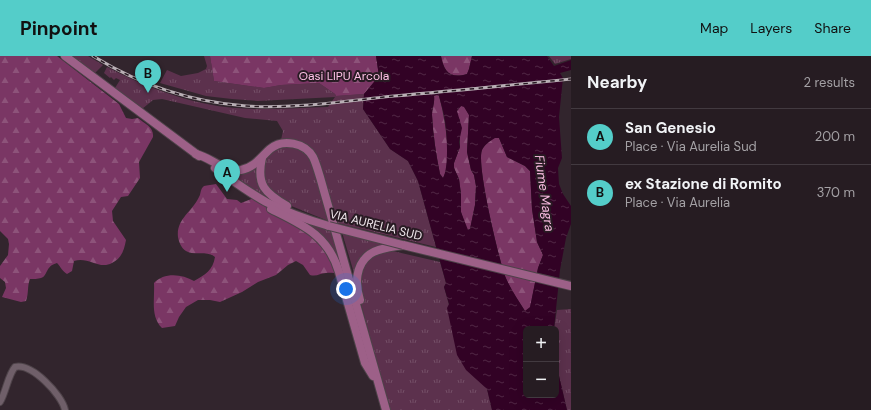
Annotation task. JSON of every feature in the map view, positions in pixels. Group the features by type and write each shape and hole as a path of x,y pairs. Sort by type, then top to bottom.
{"main road":[{"path":"66,56 194,152 228,170 241,170 248,168 256,164 271,149 282,143 295,144 308,151 313,157 320,177 364,326 376,360 378,384 386,410"},
{"name":"VIA AURELIA SUD","path":"194,152 238,184 267,202 307,219 403,245 571,286"},
{"path":"262,157 260,177 265,190 276,200 307,219"},
{"path":"238,184 254,199 311,230 329,248 338,267 365,363 378,384"},
{"path":"364,326 358,294 358,272 369,255 384,248 403,245"}],"street":[{"path":"0,402 5,393 11,372 15,367 22,366 26,367 46,381 63,402 65,410"}],"green space":[{"path":"0,56 57,56 119,104 126,118 138,118 148,126 153,134 153,137 139,162 140,178 128,196 121,197 112,211 113,221 126,240 120,256 115,261 107,265 84,260 74,261 72,271 67,274 57,263 53,264 43,277 38,279 30,279 26,301 21,302 2,297 6,288 5,282 0,278 0,266 8,255 9,244 8,239 0,231"},
{"path":"72,56 88,56 103,65 95,73"},
{"path":"204,56 210,56 214,81 264,88 281,85 319,83 336,96 364,94 363,109 390,149 408,161 418,181 436,247 337,223 316,154 281,140 283,131 277,121 245,118 162,99 153,100 142,109 115,88 120,80 116,78 114,80 104,73 107,67 164,92 210,105 225,107 264,109 328,107 335,97 258,101 232,99 206,96 160,83 167,70 181,76 198,73 206,69 207,66"},
{"name":"Oasi LIPU Arcola","path":"210,56 376,56 379,76 364,94 336,96 319,83 281,85 264,88 214,81"},
{"path":"441,56 472,56 467,74 456,76 449,73 442,62"},
{"path":"549,56 571,56 571,59 555,64"},
{"path":"434,96 439,96 441,104 447,137 447,161 443,178 440,174 432,122"},
{"path":"461,106 464,106 469,115 467,152 476,186 475,205 470,229 467,230 461,212 459,179 454,168 454,163 460,147 460,120 457,115 457,111"},
{"path":"495,137 499,138 507,157 525,166 530,171 532,209 537,242 543,255 538,268 530,308 525,311 505,276 485,192 481,159 482,150"},
{"path":"287,146 302,150 312,159 331,222 284,203 263,182 264,163 266,158 273,151"},
{"path":"255,167 259,186 265,195 263,196 229,174 230,172"},
{"path":"216,184 227,199 237,200 241,203 254,198 271,209 311,230 339,272 324,273 315,276 310,275 303,265 296,261 288,265 276,275 258,282 242,292 220,302 198,300 186,307 175,326 162,328 154,313 154,283 158,279 173,275 194,281 208,272 214,262 215,257 212,255 193,253 184,250 179,241 178,231 179,225 200,196 203,187"},
{"path":"311,224 333,232 338,255 337,258 323,237 311,227"},
{"path":"342,232 385,244 369,251 354,273"},
{"path":"384,249 440,262 446,283 444,287 449,305 487,389 492,410 390,410 358,293 360,268 370,255"},
{"path":"571,309 571,410 567,410 559,376 559,326 554,326 557,310"}],"water":[{"name":"Fiume Magra","path":"376,56 441,56 446,70 452,75 456,76 467,74 472,56 547,56 554,66 571,60 571,70 560,73 563,78 559,117 562,158 558,168 559,184 563,194 571,206 571,224 566,238 560,270 554,326 523,326 523,398 559,398 559,376 567,410 492,410 487,389 466,370 457,355 447,308 449,304 444,287 446,283 418,181 408,161 390,149 363,109 364,94 379,76","holes":["434,96 439,96 445,121 447,150 446,167 443,178 440,174 432,122","461,106 464,107 469,115 467,152 476,186 475,205 470,229 468,230 461,212 459,179 454,168 454,163 460,147 459,142 462,128 457,111","495,138 499,138 507,157 525,166 530,171 532,209 537,242 543,255 538,268 530,307 525,311 505,276 485,192 482,173 482,150"]}],"railway":[{"path":"93,56 148,84 186,96 226,104 264,107 320,104 571,79"}],"place":[{"name":"ex Stazione di Romito","path":"148,93"},
{"name":"San Genesio","path":"227,192"}]}
